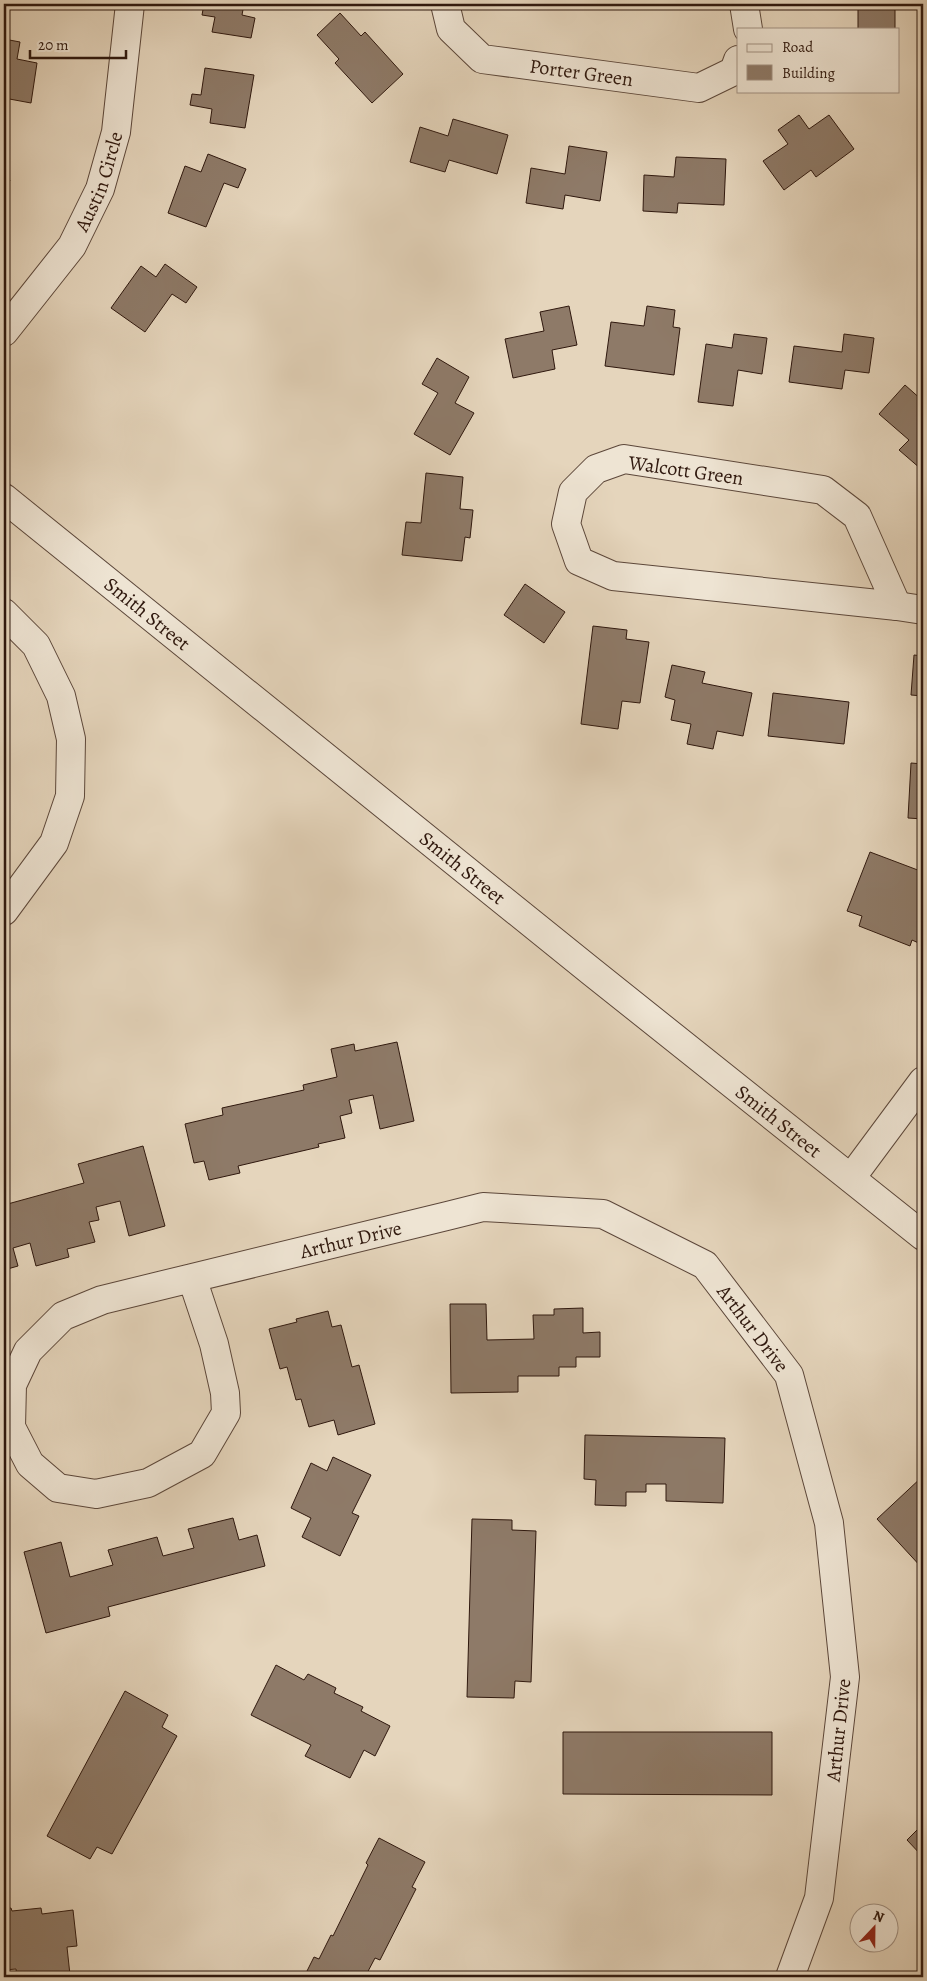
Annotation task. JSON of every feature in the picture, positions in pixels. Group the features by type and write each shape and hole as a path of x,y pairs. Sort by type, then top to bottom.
{"street":[{"name":"Austin Circle","path":"4,332 72,246 100,189 116,132 130,4"},
{"name":"Porter Green","path":"445,4 451,29 482,59 699,88 734,71 737,63"},
{"path":"744,4 748,28"},
{"name":"Walcott Green","path":"624,459 823,490 857,516 910,608 613,576 579,561 566,524 572,492 596,469 624,459"},
{"name":"Smith Street","path":"4,498 923,1236"},
{"path":"4,613 36,645 60,696 70,733 70,796 54,843 4,910"},
{"path":"851,1178 923,1082"},
{"name":"Arthur Drive","path":"192,1278 214,1344 225,1392 226,1413 202,1454 148,1483 96,1494 58,1488 30,1464 12,1427 12,1385 28,1351 63,1316 102,1300 192,1278 483,1207 604,1214 705,1265 788,1375 829,1523 845,1677 819,1898 790,1977"}],"building":[{"path":"4,4 18,4 17,9 4,7"},
{"path":"204,4 244,4 242,15 255,18 251,38 212,32 215,17 202,15"},
{"path":"858,4 895,4 895,28 858,28"},
{"path":"340,13 361,36 365,32 403,74 372,103 335,63 339,59 317,35"},
{"path":"4,39 20,42 17,59 37,63 31,103 4,98"},
{"path":"205,68 254,75 245,128 210,123 212,109 190,105 192,94 201,95"},
{"path":"799,115 809,129 829,115 854,149 816,177 811,170 784,190 763,161 788,144 778,130"},
{"path":"453,119 508,135 497,174 449,160 445,172 410,162 420,127 448,136"},
{"path":"569,146 607,152 600,201 565,195 563,209 526,203 531,168 565,174"},
{"path":"208,154 246,169 238,188 224,183 206,227 168,213 185,166 201,172"},
{"path":"676,157 726,159 724,205 678,203 677,213 643,211 644,175 674,177"},
{"path":"4,177 10,180 4,192"},
{"path":"165,264 197,287 186,303 172,294 145,332 111,308 141,266 156,277"},
{"path":"569,306 577,345 552,350 555,369 513,378 505,339 544,331 540,312"},
{"path":"647,306 675,310 673,327 680,328 674,375 605,366 611,322 644,326"},
{"path":"734,334 767,338 762,374 738,370 733,406 698,402 706,344 732,348"},
{"path":"844,334 874,338 869,373 845,370 842,389 789,382 794,346 842,352"},
{"path":"437,358 469,377 455,403 474,413 450,455 414,434 438,393 422,384"},
{"path":"905,385 923,401 923,466 921,469 899,450 909,440 879,414"},
{"path":"426,473 463,477 460,509 473,510 470,538 465,537 462,561 402,555 406,522 421,523"},
{"path":"525,584 565,612 544,643 504,615"},
{"path":"593,626 627,630 626,639 649,642 640,703 622,701 618,729 581,724"},
{"path":"914,655 923,656 923,696 911,695"},
{"path":"672,665 705,672 702,683 752,693 743,736 717,731 713,749 687,744 691,724 671,720 675,700 665,697"},
{"path":"773,693 849,702 844,744 768,736"},
{"path":"911,763 923,764 923,819 908,818"},
{"path":"870,852 923,872 923,945 912,940 910,946 859,926 862,916 847,911"},
{"path":"397,1042 414,1121 380,1129 373,1095 349,1100 352,1113 340,1116 345,1138 318,1144 319,1147 238,1166 240,1173 209,1180 204,1161 194,1163 185,1124 223,1115 222,1108 304,1090 303,1085 337,1077 331,1049 354,1044 355,1051"},
{"path":"143,1146 165,1226 129,1236 120,1201 96,1207 99,1220 89,1222 95,1242 67,1249 69,1257 36,1266 30,1243 13,1248 18,1266 4,1270 4,1205 84,1183 78,1164"},
{"path":"450,1304 486,1304 487,1340 534,1339 533,1315 554,1315 554,1309 583,1308 583,1333 600,1332 600,1357 576,1357 576,1367 559,1367 559,1376 518,1376 518,1392 451,1393"},
{"path":"328,1311 332,1327 341,1325 352,1367 359,1365 375,1424 338,1435 334,1420 309,1427 301,1399 296,1400 287,1367 280,1369 269,1329 297,1322 296,1319"},
{"path":"585,1435 725,1438 723,1503 666,1501 666,1484 646,1484 646,1492 626,1492 626,1506 595,1505 596,1480 584,1479"},
{"path":"333,1457 371,1475 352,1513 359,1516 340,1556 302,1537 311,1518 291,1508 311,1463 327,1471"},
{"path":"923,1476 923,1569 877,1519"},
{"path":"233,1518 239,1540 257,1535 265,1566 108,1607 110,1616 46,1633 24,1552 61,1542 70,1577 113,1565 108,1550 157,1537 163,1556 194,1548 188,1529"},
{"path":"472,1519 512,1520 512,1530 536,1531 531,1682 515,1681 514,1698 467,1697"},
{"path":"276,1665 304,1680 308,1674 336,1688 334,1693 363,1707 361,1711 390,1726 375,1756 364,1750 350,1778 305,1756 311,1745 251,1715"},
{"path":"125,1691 168,1715 162,1727 177,1736 112,1854 97,1847 90,1859 47,1836"},
{"path":"563,1732 772,1732 772,1795 563,1794"},
{"path":"923,1824 923,1857 907,1840"},
{"path":"379,1838 425,1862 412,1887 416,1889 380,1960 375,1958 365,1977 304,1977 314,1957 319,1959 331,1935 333,1936 368,1865 366,1863"},
{"path":"11,1908 12,1911 41,1908 42,1914 73,1910 77,1946 67,1947 70,1975 17,1977 16,1969 4,1970 4,1909"}]}
